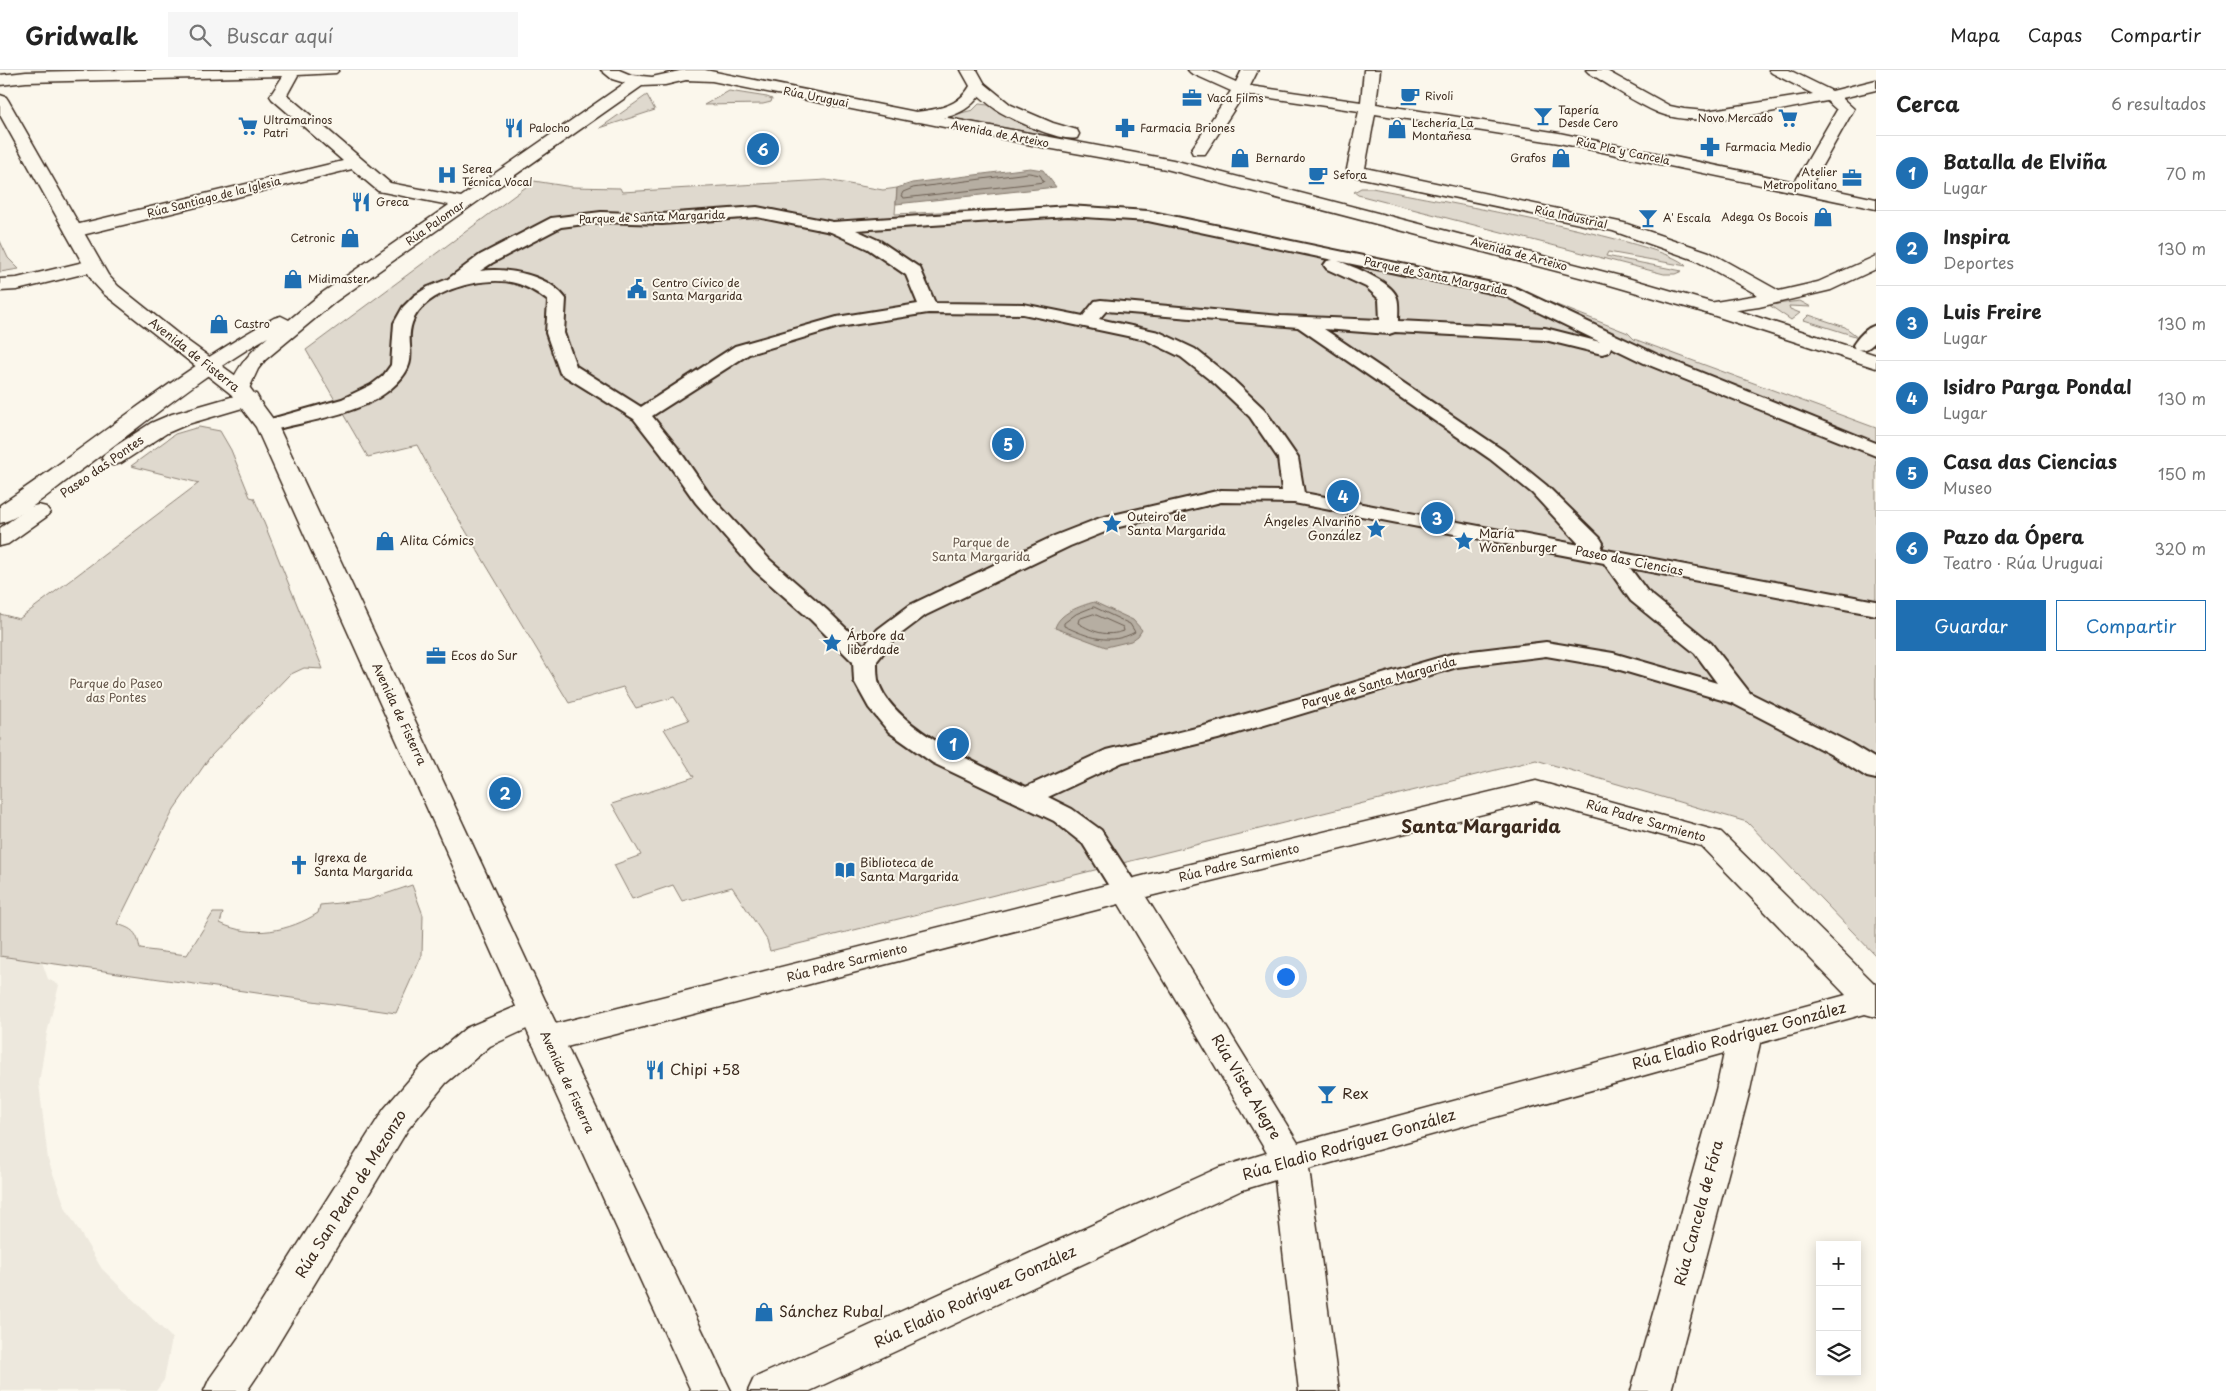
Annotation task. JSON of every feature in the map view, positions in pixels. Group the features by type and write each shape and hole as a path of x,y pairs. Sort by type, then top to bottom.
{"street":[{"path":"294,70 278,96 384,188 464,203"},
{"path":"0,80 26,77 331,70"},
{"path":"609,70 617,76 639,81"},
{"name":"Avenida de Arteixo","path":"969,70 978,86 1006,108 1047,127 1158,162 1565,266 1710,308 1876,362"},
{"name":"Rúa Pla y Cancela","path":"1196,70 1240,89 1559,138 1876,204"},
{"path":"1198,150 1240,89 1250,70"},
{"path":"1368,108 1372,70"},
{"path":"1594,70 1665,110 1706,116 1830,96 1876,85"},
{"path":"1777,70 1830,96 1846,109 1801,187"},
{"name":"Rúa Uruguai","path":"639,81 661,80 691,73 916,117"},
{"name":"Rúa Palomar","path":"244,394 248,368 258,356 329,297 639,81"},
{"name":"Avenida de Arteixo","path":"916,117 959,108 968,103 978,86"},
{"name":"Avenida de Fisterra","path":"0,100 92,266 111,290 244,394 267,426 540,1025 711,1391"},
{"name":"Rúa Industrial","path":"1368,108 1356,169 1364,174 1618,227 1702,256 1776,297"},
{"name":"Avenida de Arteixo","path":"916,117 1047,143 1158,162"},
{"name":"Rúa Santiago de la Iglesia","path":"74,231 354,163"},
{"name":"Parque de Santa Margarida","path":"833,227 1068,211 1148,216 1510,292 1650,359"},
{"name":"Parque de Santa Margarida","path":"455,282 486,259 558,222 601,217 662,219 757,212 833,227 874,245 914,272 928,308"},
{"name":"Parque de Santa Margarida","path":"1297,247 1305,254 1372,283 1388,297 1389,328"},
{"path":"1710,308 1776,297 1824,286 1876,262"},
{"path":"0,285 17,284 92,266"},
{"name":"Parque de Santa Margarida","path":"267,426 355,401 379,389 391,379 403,358 402,324 409,310 422,298 438,289 455,282 483,277 512,276 538,284 557,299 555,333 567,368 598,390 641,415 670,450 703,499 762,565 819,615 866,660"},
{"name":"Rúa Palomar","path":"207,365 248,339 329,297"},
{"name":"Parque de Santa Margarida","path":"1088,322 1101,305 1304,323 1545,334 1650,359 1687,372 1876,450"},
{"path":"641,415 742,350 837,322 928,308 1023,309 1152,336 1188,353 1222,380 1257,413 1288,458 1294,497 1221,496 1108,523 1062,541 918,610 886,634 866,660 866,681 878,703 898,726 942,757 1063,815 1092,837 1127,892"},
{"name":"Parque de Santa Margarida","path":"1304,323 1498,455 1539,489 1592,543 1600,556 1639,596 1704,648 1741,698"},
{"path":"1862,345 1876,331"},
{"name":"Paseo das Pontes","path":"0,516 116,435 207,365"},
{"name":"Paseo das Pontes","path":"184,382 169,398 168,407 176,410 211,410"},
{"name":"Paseo das Pontes","path":"0,539 140,439 159,428 211,410 244,394"},
{"name":"Paseo das Ciencias","path":"1294,497 1876,608"},
{"name":"Parque de Santa Margarida","path":"1026,797 1114,756 1210,733 1455,660 1546,649 1613,660 1741,698 1839,748 1876,771"},
{"name":"Rúa Padre Sarmiento","path":"540,1025 1127,892 1536,791 1711,838 1873,1002"},
{"name":"Rúa Vista Alegre","path":"1127,892 1290,1160 1319,1391"},
{"name":"Rúa Eladio Rodríguez González","path":"768,1391 1231,1180 1290,1160 1746,1034 1873,1002"},
{"name":"Rúa San Pedro de Mezonzo","path":"224,1391 258,1342 396,1119 434,1074 478,1037 540,1025"},
{"name":"Rúa Cancela de Fóra","path":"1651,1391 1733,1090 1746,1034"}],"shaded area":[{"path":"0,956 42,962 48,979 59,985 47,1033 39,1083 48,1160 66,1209 102,1269 172,1338 164,1380 156,1391 0,1391"}],"green space":[{"path":"729,91 772,99 771,102 763,104 704,105"},
{"path":"647,95 655,110 600,128"},
{"path":"979,104 988,105 1021,123 1055,134 1057,137 951,118 953,115 973,110"},
{"name":"Parque de Santa Margarida","path":"826,180 883,190 897,188 895,214 1070,206 1137,210 1511,287 1628,333 1634,339 1876,428 1876,956 1747,822 1536,760 770,951 767,940 732,887 682,901 673,885 632,899 614,865 641,855 612,804 694,777 664,729 689,720 674,697 636,708 623,687 569,703 437,483 417,445 368,457 306,350 534,181 572,187 620,188 622,192"},
{"path":"1361,188 1372,188 1438,200 1590,233 1669,256 1686,266 1608,252 1606,256 1682,271 1675,274 1664,274 1358,195 1354,192"},
{"path":"0,241 8,258 19,269 0,272"},
{"path":"1800,301 1811,307 1789,306 1790,309 1800,313 1791,320 1769,305"},
{"path":"1809,315 1845,327 1858,337 1804,320"},
{"name":"Parque do Paseo das Pontes","path":"199,427 220,431 231,450 250,497 254,498 323,669 304,668 289,675 210,757 174,809 117,924 127,928 136,935 140,949 187,955 213,913 223,913 220,923 232,928 245,931 270,931 307,919 318,913 320,905 368,900 412,885 423,915 422,955 396,1013 0,956 0,614 19,619 199,483 131,466 175,434"}],"water":[{"path":"1030,168 1043,170 1056,187 896,204 897,188 912,183"},
{"path":"1094,602 1133,620 1142,630 1138,636 1131,641 1106,647 1055,628 1065,614"}],"place":[{"name":"Rivoli","path":"1410,96"},
{"name":"Vaca Films","path":"1192,98"},
{"name":"Tapería Desde Cero","path":"1543,116"},
{"name":"Novo Mercado","path":"1788,118"},
{"name":"Ultramarinos Patri","path":"248,126"},
{"name":"Palocho","path":"514,128"},
{"name":"Farmacia Briones","path":"1125,128"},
{"name":"Lechería La Montañesa","path":"1397,129"},
{"name":"Farmacia Medio","path":"1710,147"},
{"name":"Pazo da Ópera","path":"763,149"},
{"name":"Bernardo","path":"1240,158"},
{"name":"Grafos","path":"1561,158"},
{"name":"Serea Técnica Vocal","path":"447,175"},
{"name":"Sefora","path":"1318,175"},
{"name":"Atelier Metropolitano","path":"1852,178"},
{"name":"Greca","path":"361,202"},
{"name":"Adega Os Bocois","path":"1823,217"},
{"name":"A' Escala","path":"1648,218"},
{"name":"Cetronic","path":"350,238"},
{"name":"Midimaster","path":"293,279"},
{"name":"Centro Cívico de Santa Margarida","path":"637,289"},
{"name":"Castro","path":"219,324"},
{"name":"Casa das Ciencias","path":"1008,444"},
{"name":"Isidro Parga Pondal","path":"1343,496"},
{"name":"Luis Freire","path":"1437,518"},
{"name":"Outeiro de Santa Margarida","path":"1112,524"},
{"name":"Ángeles Alvariño González","path":"1376,529"},
{"name":"Alita Cómics","path":"385,541"},
{"name":"María Wonenburger","path":"1464,541"},
{"name":"Árbore da liberdade","path":"832,643"},
{"name":"Ecos do Sur","path":"436,656"},
{"name":"Batalla de Elviña","path":"953,744"},
{"name":"Inspira","path":"505,793"},
{"name":"Igrexa de Santa Margarida","path":"299,865"},
{"name":"Biblioteca de Santa Margarida","path":"845,870"},
{"name":"Chipi +58","path":"655,1070"},
{"name":"Rex","path":"1327,1094"},
{"name":"Sánchez Rubal","path":"764,1312"}],"district":[{"name":"Santa Margarida","path":"1481,827"}]}
